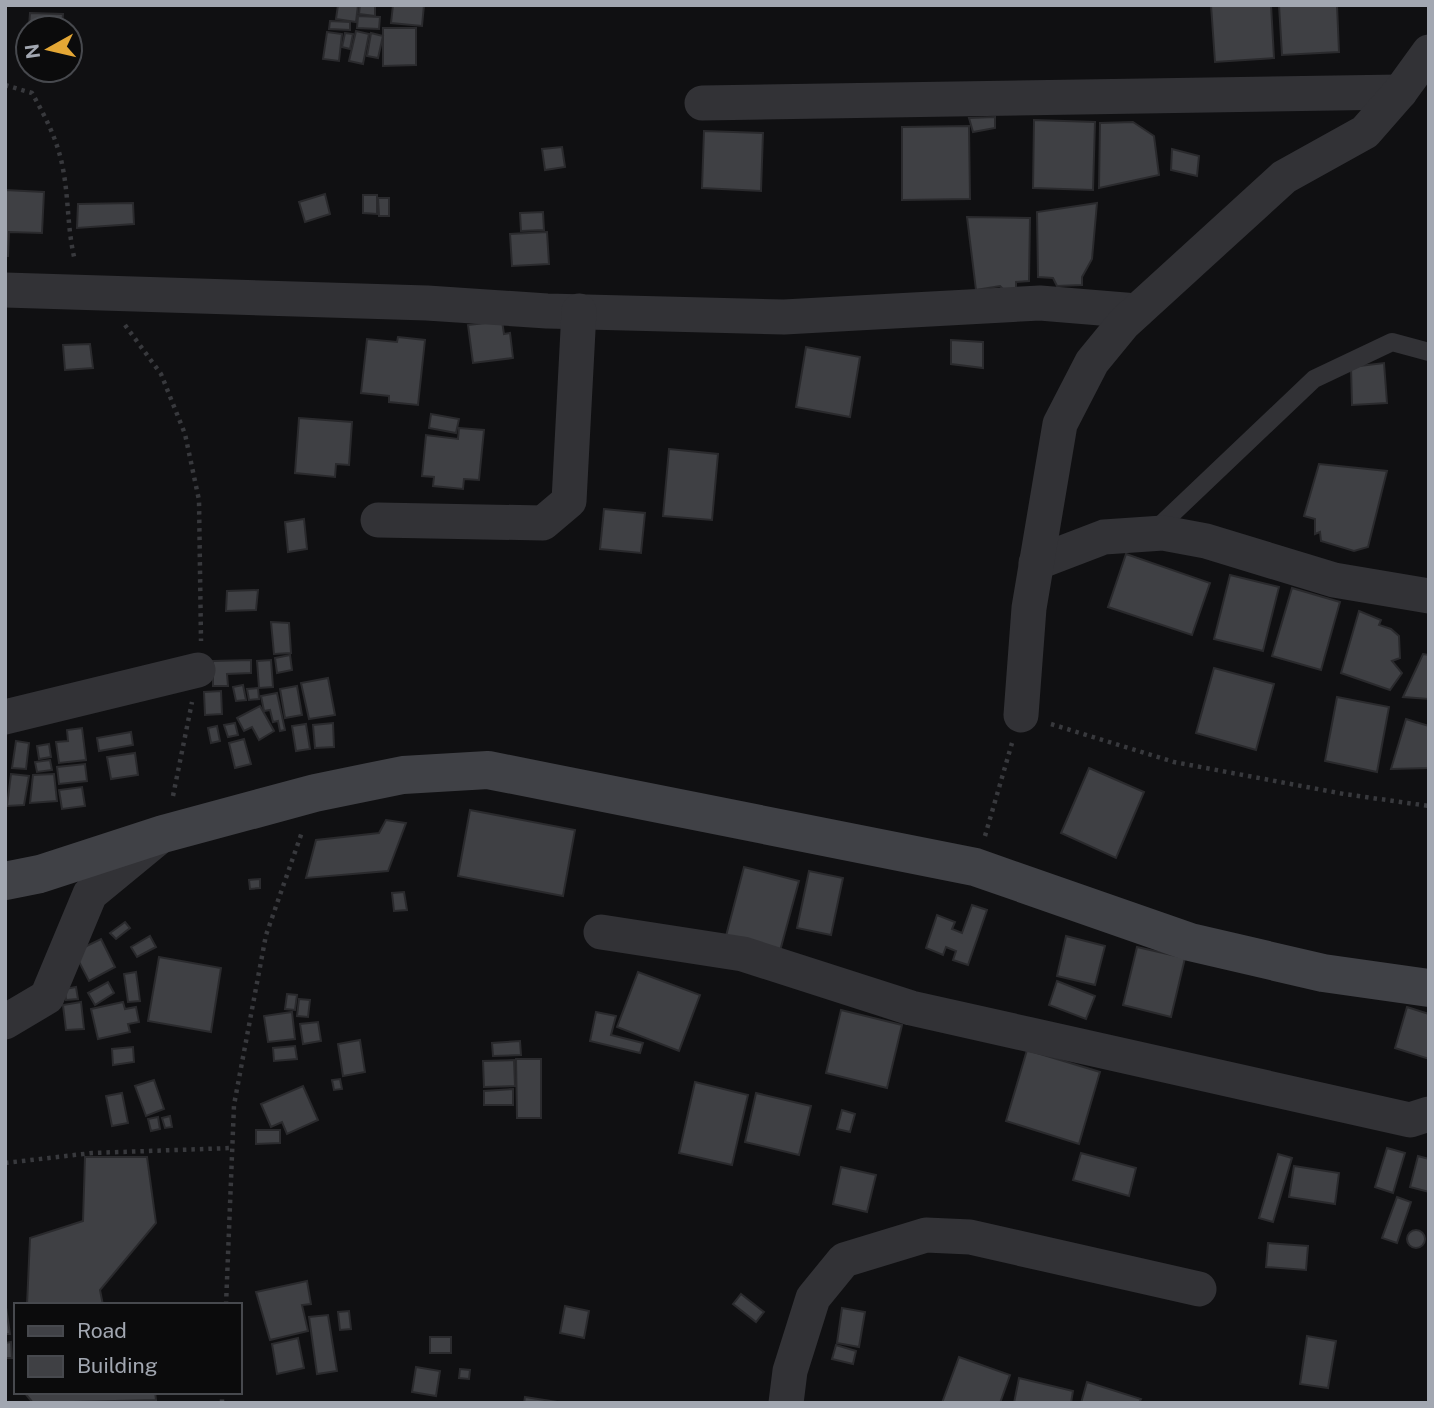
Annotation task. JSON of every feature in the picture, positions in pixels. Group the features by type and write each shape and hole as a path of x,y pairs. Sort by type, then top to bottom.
{"main road":[{"path":"5,881 40,874 163,834 315,793 403,775 488,770 975,867 1190,942 1323,973 1429,988"}],"street":[{"path":"1021,715 1029,608 1060,424 1092,362 1137,311 1284,177 1365,132 1400,92 1429,52"},
{"path":"702,103 1400,92"},
{"path":"5,290 99,291 579,312 784,317 1040,303 1137,311"},
{"path":"378,520 544,523 569,501 579,312"},
{"path":"1036,563 1104,537 1151,534 1206,541 1334,580 1429,596"},
{"path":"5,717 198,670"},
{"path":"5,1022 47,997 90,894 163,834"},
{"path":"601,932 743,954 911,1008 1126,1058 1410,1120 1429,1114"},
{"path":"786,1403 790,1371 813,1298 844,1260 926,1235 970,1237 1199,1289"}],"lane":[{"path":"1151,534 1314,379 1392,342 1429,352"}],"path":[{"path":"5,85 32,93 52,129 63,169 67,228 77,267 99,291 161,374 185,434 199,500 202,550 198,670 184,756 163,834"},
{"path":"975,867 1021,715 1174,762 1344,794 1429,806"},
{"path":"226,1303 234,1105 266,935 315,793"},
{"path":"5,1163 92,1153 233,1149"}],"building":[{"path":"338,5 358,5 356,22 336,19"},
{"path":"360,5 375,6 375,16 359,14"},
{"path":"393,5 424,5 422,26 391,23"},
{"path":"1211,5 1271,5 1274,58 1215,62"},
{"path":"1279,5 1337,5 1339,52 1282,55"},
{"path":"358,16 380,17 379,29 357,28"},
{"path":"330,21 350,22 350,30 329,29"},
{"path":"383,28 416,28 416,65 383,66"},
{"path":"356,31 369,34 363,64 349,61"},
{"path":"327,32 342,34 339,61 323,59"},
{"path":"345,33 353,34 350,49 342,47"},
{"path":"371,33 383,36 378,58 367,56"},
{"path":"995,117 995,128 973,132 969,118"},
{"path":"1034,120 1095,122 1093,190 1033,188"},
{"path":"1133,122 1154,136 1159,175 1099,188 1100,123"},
{"path":"969,126 970,199 902,200 902,127"},
{"path":"704,131 763,133 761,191 702,188"},
{"path":"562,147 565,167 545,170 542,149"},
{"path":"1172,149 1199,156 1197,176 1171,170"},
{"path":"5,190 44,192 42,233 9,232 8,256 5,256"},
{"path":"325,194 330,214 305,222 299,202"},
{"path":"363,195 377,195 377,214 363,213"},
{"path":"378,198 389,198 389,216 379,216"},
{"path":"133,203 134,224 77,228 78,204"},
{"path":"1097,203 1092,259 1082,277 1082,285 1057,286 1053,278 1038,277 1037,212"},
{"path":"543,212 544,230 521,231 520,213"},
{"path":"967,217 1030,218 1029,281 1016,282 1016,291 1007,293 1000,286 976,290"},
{"path":"547,232 549,264 512,266 510,234"},
{"path":"502,321 504,334 510,333 513,358 473,363 468,325"},
{"path":"398,337 425,340 418,405 389,402 389,396 361,393 367,339 397,342"},
{"path":"951,340 983,342 983,368 951,364"},
{"path":"90,344 93,368 65,370 63,345"},
{"path":"806,347 860,357 850,417 796,407"},
{"path":"1384,363 1387,403 1352,405 1351,367"},
{"path":"431,414 459,419 456,433 429,428"},
{"path":"299,418 352,422 349,465 336,464 335,477 295,473"},
{"path":"459,428 484,430 479,480 464,479 463,489 433,486 434,477 422,476 426,435 458,439"},
{"path":"669,449 718,454 712,520 663,516"},
{"path":"1319,464 1387,471 1368,547 1354,551 1321,541 1320,532 1315,534 1315,519 1304,516"},
{"path":"604,509 645,513 641,553 600,549"},
{"path":"304,519 307,549 288,552 285,522"},
{"path":"1126,554 1210,583 1192,635 1108,607"},
{"path":"1230,575 1279,587 1263,651 1214,639"},
{"path":"1292,588 1340,602 1321,670 1272,656"},
{"path":"258,590 256,610 226,611 227,591"},
{"path":"1359,611 1381,620 1379,625 1391,629 1399,636 1400,658 1392,661 1402,673 1390,690 1341,673"},
{"path":"271,622 289,623 291,653 274,654"},
{"path":"1423,654 1429,655 1429,699 1403,697"},
{"path":"290,655 292,670 277,673 275,658"},
{"path":"251,660 251,673 227,674 228,686 213,686 213,661"},
{"path":"271,660 273,687 259,688 257,661"},
{"path":"1214,668 1274,684 1256,750 1196,733"},
{"path":"328,678 335,715 309,719 301,683"},
{"path":"243,685 246,700 236,701 233,687"},
{"path":"297,686 302,715 285,718 280,689"},
{"path":"258,688 259,699 249,700 247,689"},
{"path":"221,691 222,714 205,715 204,692"},
{"path":"277,693 285,730 280,731 278,721 273,722 270,710 264,711 261,696"},
{"path":"1337,697 1389,707 1377,772 1325,761"},
{"path":"260,706 274,731 259,740 252,727 244,731 237,718"},
{"path":"1406,719 1429,726 1429,768 1391,769"},
{"path":"235,723 238,735 228,737 224,725"},
{"path":"333,723 334,747 315,748 313,725"},
{"path":"306,724 310,749 296,751 292,726"},
{"path":"217,726 220,741 211,743 208,728"},
{"path":"82,728 86,760 59,763 56,742 68,741 67,730"},
{"path":"131,732 133,745 99,751 97,738"},
{"path":"244,739 251,764 235,768 229,743"},
{"path":"16,741 29,743 26,769 12,768"},
{"path":"49,744 51,757 39,759 37,746"},
{"path":"135,753 138,775 111,779 107,757"},
{"path":"50,760 52,770 37,772 35,762"},
{"path":"85,764 87,781 59,784 57,767"},
{"path":"1089,768 1144,792 1116,858 1061,833"},
{"path":"11,774 29,776 24,805 7,806"},
{"path":"54,774 57,801 30,803 33,775"},
{"path":"82,787 85,806 62,809 59,790"},
{"path":"470,810 575,830 563,896 458,876"},
{"path":"386,820 406,823 388,871 306,878 316,840 379,833"},
{"path":"744,867 799,881 780,951 726,936"},
{"path":"809,871 843,878 831,935 797,928"},
{"path":"260,879 260,888 250,889 249,880"},
{"path":"404,892 407,910 394,911 392,893"},
{"path":"972,905 987,910 968,965 953,960 956,951 946,947 943,955 926,948 937,915 955,922 952,929 962,933"},
{"path":"125,922 130,928 116,939 110,933"},
{"path":"150,936 156,947 137,957 131,947"},
{"path":"1066,936 1105,946 1095,985 1057,976"},
{"path":"101,939 115,967 89,981 74,952"},
{"path":"1137,947 1185,958 1171,1017 1123,1005"},
{"path":"159,957 221,968 211,1032 148,1021"},
{"path":"136,972 140,1001 128,1002 124,974"},
{"path":"638,972 700,995 679,1051 617,1027"},
{"path":"1057,981 1095,996 1086,1019 1049,1005"},
{"path":"108,982 114,993 95,1005 88,993"},
{"path":"76,987 78,999 66,1000 65,989"},
{"path":"287,994 297,995 295,1010 285,1009"},
{"path":"299,999 310,1000 308,1017 297,1016"},
{"path":"81,1002 84,1029 66,1030 63,1005"},
{"path":"123,1002 125,1009 136,1007 139,1022 128,1024 130,1032 98,1039 91,1009"},
{"path":"1407,1007 1429,1014 1429,1059 1395,1048"},
{"path":"841,1010 902,1025 887,1088 826,1073"},
{"path":"292,1012 295,1039 268,1042 264,1016"},
{"path":"596,1012 616,1016 611,1035 643,1043 640,1053 590,1041"},
{"path":"318,1022 321,1041 303,1044 300,1024"},
{"path":"360,1040 365,1072 343,1076 338,1044"},
{"path":"520,1041 521,1055 493,1056 492,1043"},
{"path":"295,1046 297,1059 274,1061 273,1048"},
{"path":"133,1047 134,1062 113,1065 112,1049"},
{"path":"1027,1050 1100,1072 1079,1144 1006,1121"},
{"path":"516,1059 541,1059 541,1118 517,1118"},
{"path":"514,1060 515,1086 484,1087 483,1061"},
{"path":"340,1079 342,1089 334,1090 332,1080"},
{"path":"154,1080 164,1109 146,1116 135,1086"},
{"path":"695,1082 748,1095 732,1165 679,1153"},
{"path":"303,1086 318,1120 287,1134 282,1122 271,1127 261,1104"},
{"path":"513,1089 513,1105 484,1105 484,1091"},
{"path":"122,1093 128,1123 112,1126 106,1096"},
{"path":"756,1093 811,1106 799,1155 745,1142"},
{"path":"842,1110 855,1114 850,1132 837,1129"},
{"path":"170,1116 172,1127 165,1128 162,1118"},
{"path":"158,1117 160,1129 151,1131 148,1119"},
{"path":"256,1130 280,1130 280,1143 256,1144"},
{"path":"1387,1148 1405,1153 1393,1193 1375,1187"},
{"path":"1081,1153 1136,1168 1129,1196 1073,1180"},
{"path":"1278,1154 1292,1158 1273,1222 1259,1218"},
{"path":"1418,1156 1429,1159 1429,1192 1410,1187"},
{"path":"85,1157 147,1157 156,1223 100,1290 103,1303 27,1303 30,1238 83,1221"},
{"path":"1294,1166 1339,1173 1335,1204 1289,1197"},
{"path":"841,1167 876,1175 867,1212 833,1204"},
{"path":"1397,1197 1411,1202 1397,1243 1382,1238"},
{"path":"1412,1230 1420,1230 1425,1239 1423,1246 1412,1248 1407,1243 1407,1235"},
{"path":"1268,1243 1308,1246 1306,1270 1266,1267"},
{"path":"307,1281 311,1304 302,1305 308,1331 270,1340 256,1292"},
{"path":"741,1294 764,1312 756,1322 733,1304"},
{"path":"5,1301 10,1334 5,1334"},
{"path":"565,1306 589,1311 584,1338 560,1333"},
{"path":"842,1308 865,1312 859,1347 837,1343"},
{"path":"349,1311 351,1329 340,1330 338,1312"},
{"path":"328,1315 337,1371 317,1374 309,1317"},
{"path":"1307,1336 1336,1341 1328,1388 1300,1384"},
{"path":"430,1337 451,1337 451,1353 430,1353"},
{"path":"298,1338 304,1368 277,1374 272,1344"},
{"path":"11,1342 12,1358 5,1358 5,1343"},
{"path":"836,1345 856,1351 853,1364 832,1359"},
{"path":"959,1357 1010,1375 1000,1403 942,1403"},
{"path":"416,1367 440,1371 436,1396 412,1392"},
{"path":"460,1369 470,1370 469,1379 459,1378"},
{"path":"1019,1378 1073,1391 1071,1403 1014,1403"},
{"path":"1087,1382 1141,1399 1139,1403 1081,1403"},
{"path":"26,1394 155,1394 156,1400 33,1403"},
{"path":"525,1397 558,1402 558,1403 524,1403"}]}
